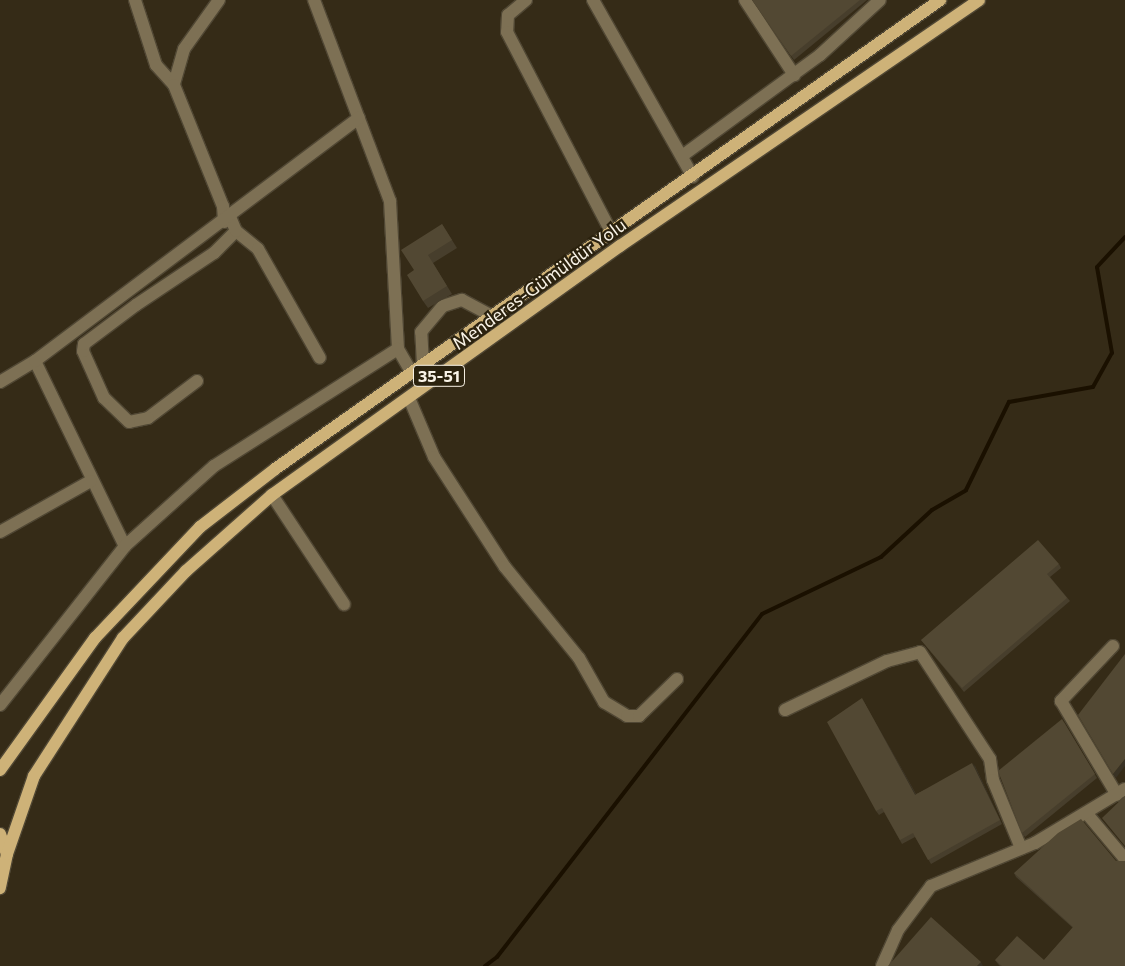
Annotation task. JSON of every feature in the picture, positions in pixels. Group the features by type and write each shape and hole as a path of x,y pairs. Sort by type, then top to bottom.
{"main road":[{"name":"Menderes-Gümüldür Yolu","path":"0,770 96,638 167,559 275,469 611,232 693,177 940,0"},
{"name":"Menderes-Gümüldür Yolu","path":"7,854 34,776 123,638 186,571 272,495 979,0"},
{"path":"0,834 7,854"},
{"name":"35-51","path":"0,888 7,854"}],"street":[{"path":"135,0 156,65 174,85 227,220 236,231 258,249 320,358"},
{"path":"174,85 184,49 220,0"},
{"path":"314,0 390,201 398,349 412,373"},
{"path":"526,0 508,15 507,32 611,232"},
{"path":"593,0 693,177"},
{"path":"745,0 794,75"},
{"path":"682,156 794,75 880,0"},
{"path":"0,382 35,361 227,220 359,118"},
{"path":"197,381 148,418 129,422 104,398 87,363 84,344 214,253 236,231"},
{"path":"423,365 421,332 443,306 462,300 492,316"},
{"path":"0,705 125,546 214,466 398,349"},
{"path":"35,361 91,481 125,546"},
{"path":"408,398 434,456 505,567 579,658 604,702 627,716 639,716 677,678"},
{"path":"0,532 91,481"},
{"path":"272,495 344,604"},
{"path":"882,966 898,930 931,886 1021,848 1088,815 1121,792 1062,702 1113,646"},
{"path":"785,710 887,661 920,652 990,759 993,780 1021,848"},
{"path":"1088,815 1125,859"}],"building":[{"path":"752,0 860,0 791,56"},
{"path":"442,224 452,240 428,255 447,286 423,301 407,275 414,270 401,250"},
{"path":"1038,540 1059,564 1047,574 1067,598 962,688 921,640"},
{"path":"1125,654 1125,759 1113,774 1078,715"},
{"path":"862,698 915,795 972,763 1000,820 928,860 913,833 900,840 882,808 876,811 827,722"},
{"path":"1062,719 1095,774 1022,833 998,771"},
{"path":"1125,796 1125,846 1102,818"},
{"path":"1081,819 1116,861 1125,861 1125,966 1002,966 995,960 1017,936 1044,960 1073,927 1014,873 1058,833"},
{"path":"931,917 981,962 977,966 888,966"}],"waterway":[{"path":"485,966 497,957 762,614 881,557 932,510 966,490 1009,402 1093,387 1112,353 1097,267 1125,237"}]}
